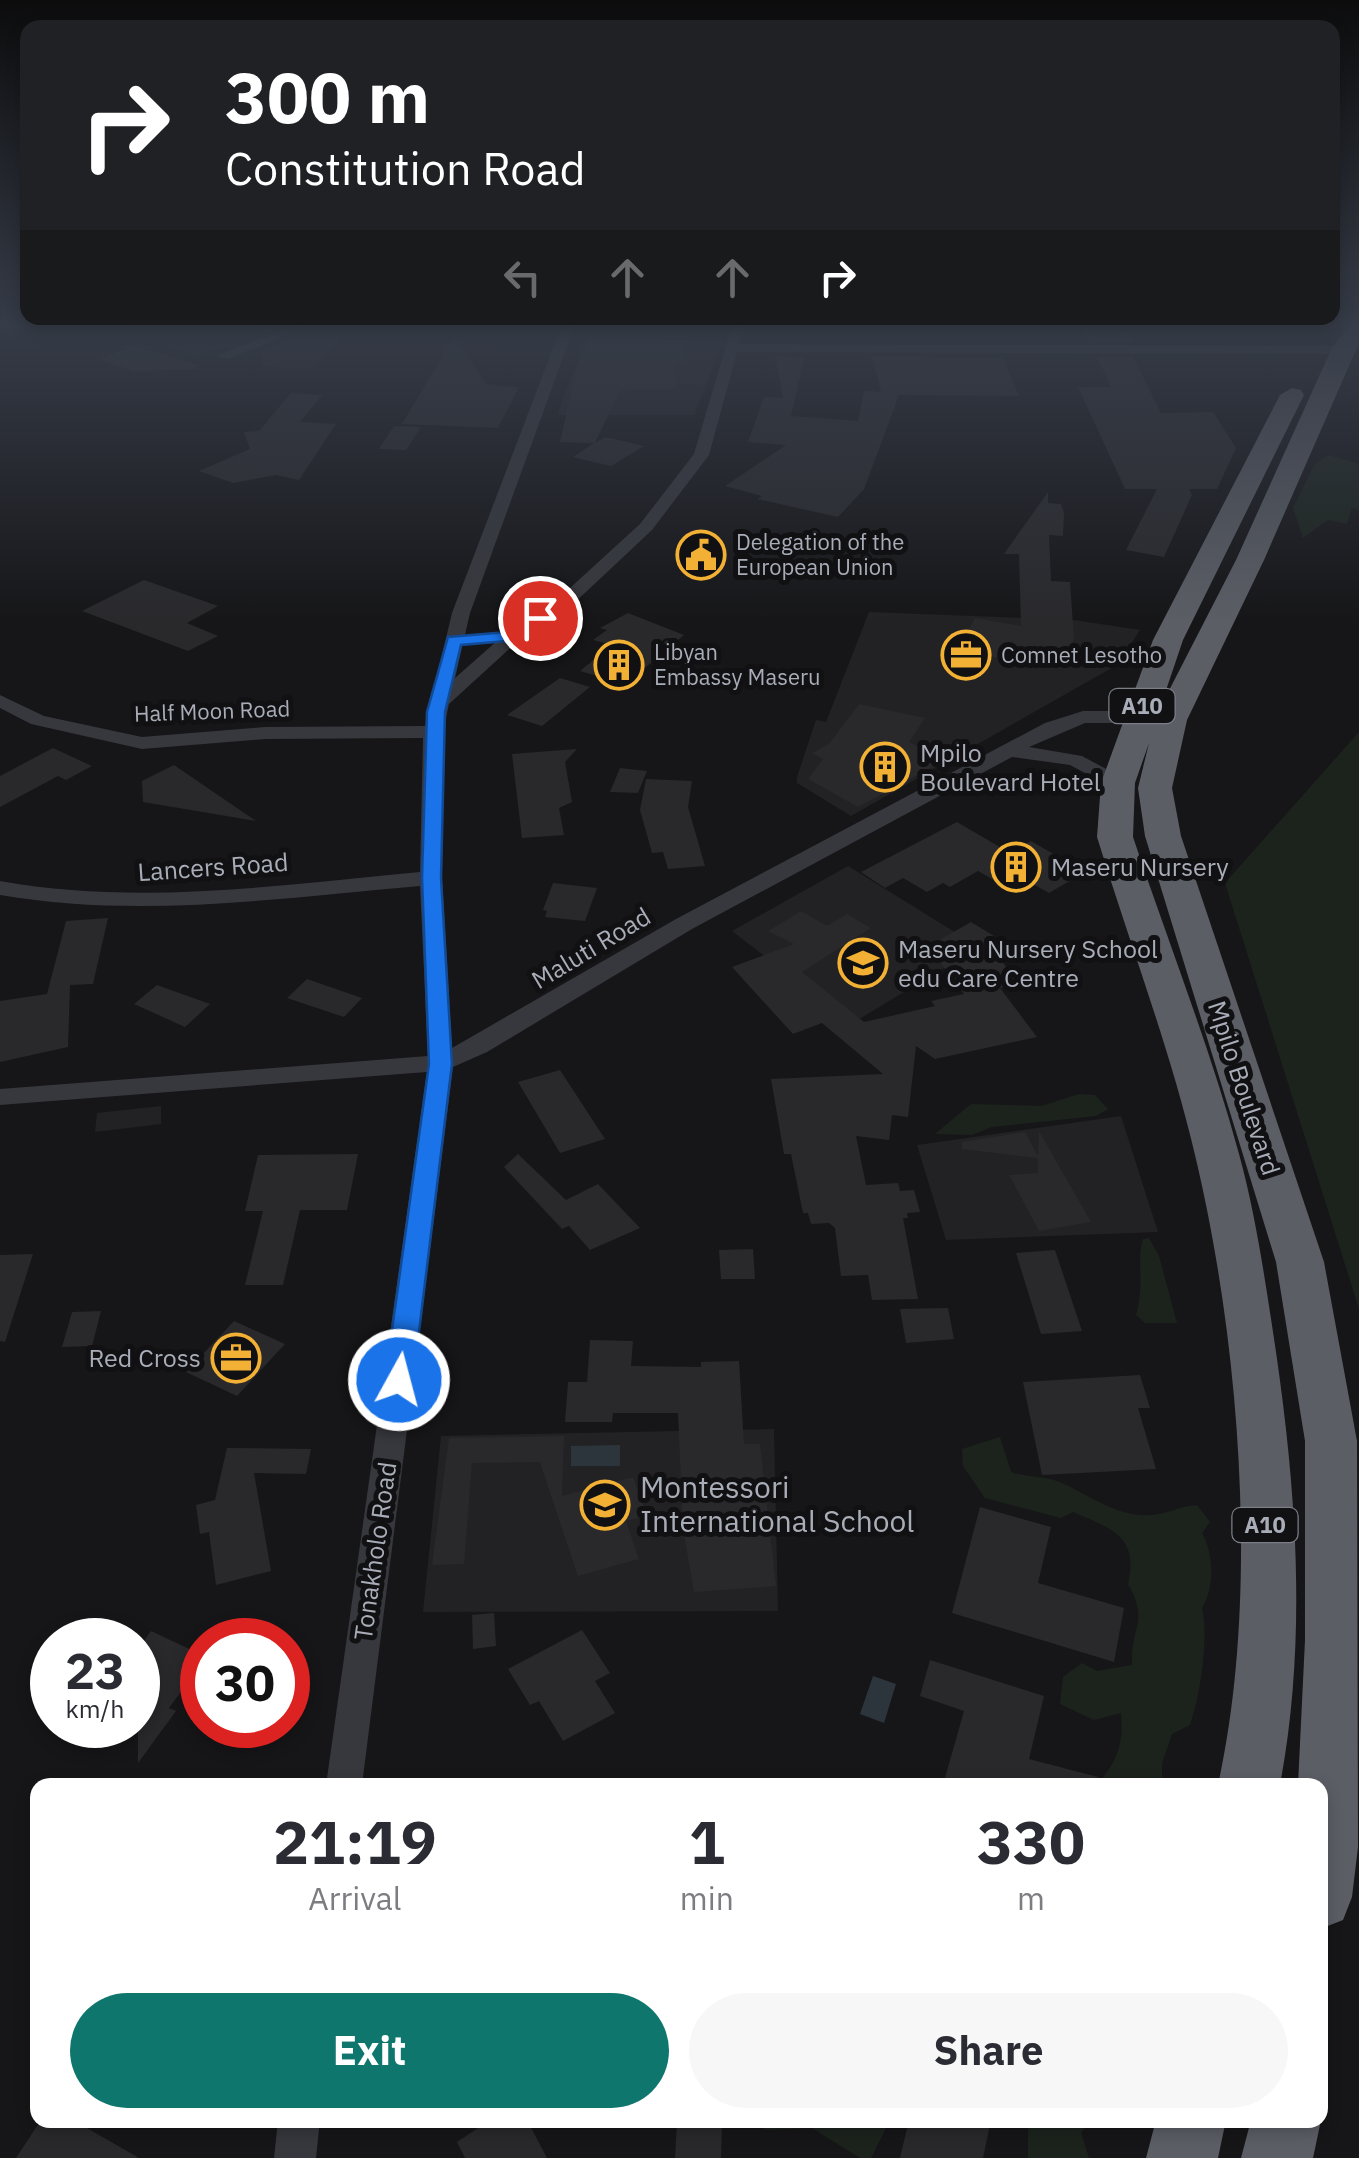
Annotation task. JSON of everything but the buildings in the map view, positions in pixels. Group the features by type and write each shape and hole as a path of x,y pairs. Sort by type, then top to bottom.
{"highway":[{"name":"Mpilo Boulevard","path":"1250,1778 1264,1712 1268,1610 1262,1439 1239,1266 1217,1154 1114,837 1118,783 1250,560 1304,423"},
{"name":"Mpilo Boulevard","path":"1155,717 1155,788 1164,836 1300,1262 1331,1441 1334,1640 1328,1847"},
{"path":"1182,2158 1189,2128"},
{"path":"1278,2158 1284,2128"}],"street":[{"name":"Tonakholo Road","path":"345,1778 440,1064 432,878 433,732 454,640 533,423"},
{"path":"441,701 512,636 565,602 646,527 700,456 710,423"},
{"path":"454,640 512,636"},
{"name":"Half Moon Road","path":"0,701 38,720 142,743 264,733 433,732"},
{"name":"Maluti Road","path":"0,1097 440,1064 478,1046 684,924 1008,750 1083,717 1155,717"},
{"path":"1008,750 1075,760 1118,783"},
{"name":"Lancers Road","path":"0,888 64,899 130,901 432,878"},
{"path":"294,2158 299,2128"}],"shaded area":[{"path":"1328,455 1359,464 1359,510 1352,508 1347,524 1328,520 1303,538 1293,508 1314,465"},
{"path":"869,612 1074,620 1140,630 1117,665 851,816 797,783 797,777 816,720 826,722"},
{"path":"1359,732 1359,1309 1225,883"},
{"name":"Maseru Nursery School edu Care Centre","path":"848,866 979,947 836,1033 793,978 732,931"},
{"path":"1079,1094 1095,1095 1108,1109 1096,1116 992,1127 972,1135 935,1134 971,1104 1041,1106"},
{"path":"161,1106 161,1124 95,1132 97,1113"},
{"path":"1121,1116 1158,1232 946,1240 917,1145"},
{"path":"1149,1238 1159,1256 1177,1323 1145,1323 1136,1315 1141,1247 1143,1239"},
{"name":"Montessori International School","path":"774,1429 778,1611 423,1612 441,1436"},
{"path":"1000,1437 1011,1472 1057,1481 1126,1513 1157,1514 1197,1505 1210,1522 1202,1533 1211,1571 1202,1608 1204,1651 1197,1699 1190,1725 1172,1734 1162,1763 1162,1778 1102,1778 1118,1752 1121,1713 1094,1720 1060,1704 1063,1677 1082,1663 1097,1671 1132,1665 1138,1608 1128,1584 1130,1555 1126,1545 1111,1530 1073,1512 1061,1518 985,1498 963,1466 962,1449"},
{"path":"620,1445 620,1466 571,1466 571,1446"},
{"path":"873,1676 896,1684 884,1723 860,1714"},
{"path":"812,2128 886,2128 871,2158 860,2158"},
{"path":"1028,2128 1085,2128 1081,2133 1089,2158 1028,2158"}],"place":[{"name":"Delegation of the European Union","path":"701,555"},
{"name":"Comnet Lesotho","path":"966,655"},
{"name":"Libyan Embassy Maseru","path":"619,665"},
{"name":"Mpilo Boulevard Hotel","path":"885,767"},
{"name":"Maseru Nursery","path":"1016,867"},
{"name":"Maseru Nursery School edu Care Centre","path":"863,963"},
{"name":"Red Cross","path":"236,1358"},
{"name":"Montessori International School","path":"605,1505"}],"route":[{"path":"399,1380 440,1064 432,878 436,712 454,640 512,636 540,618"}]}
